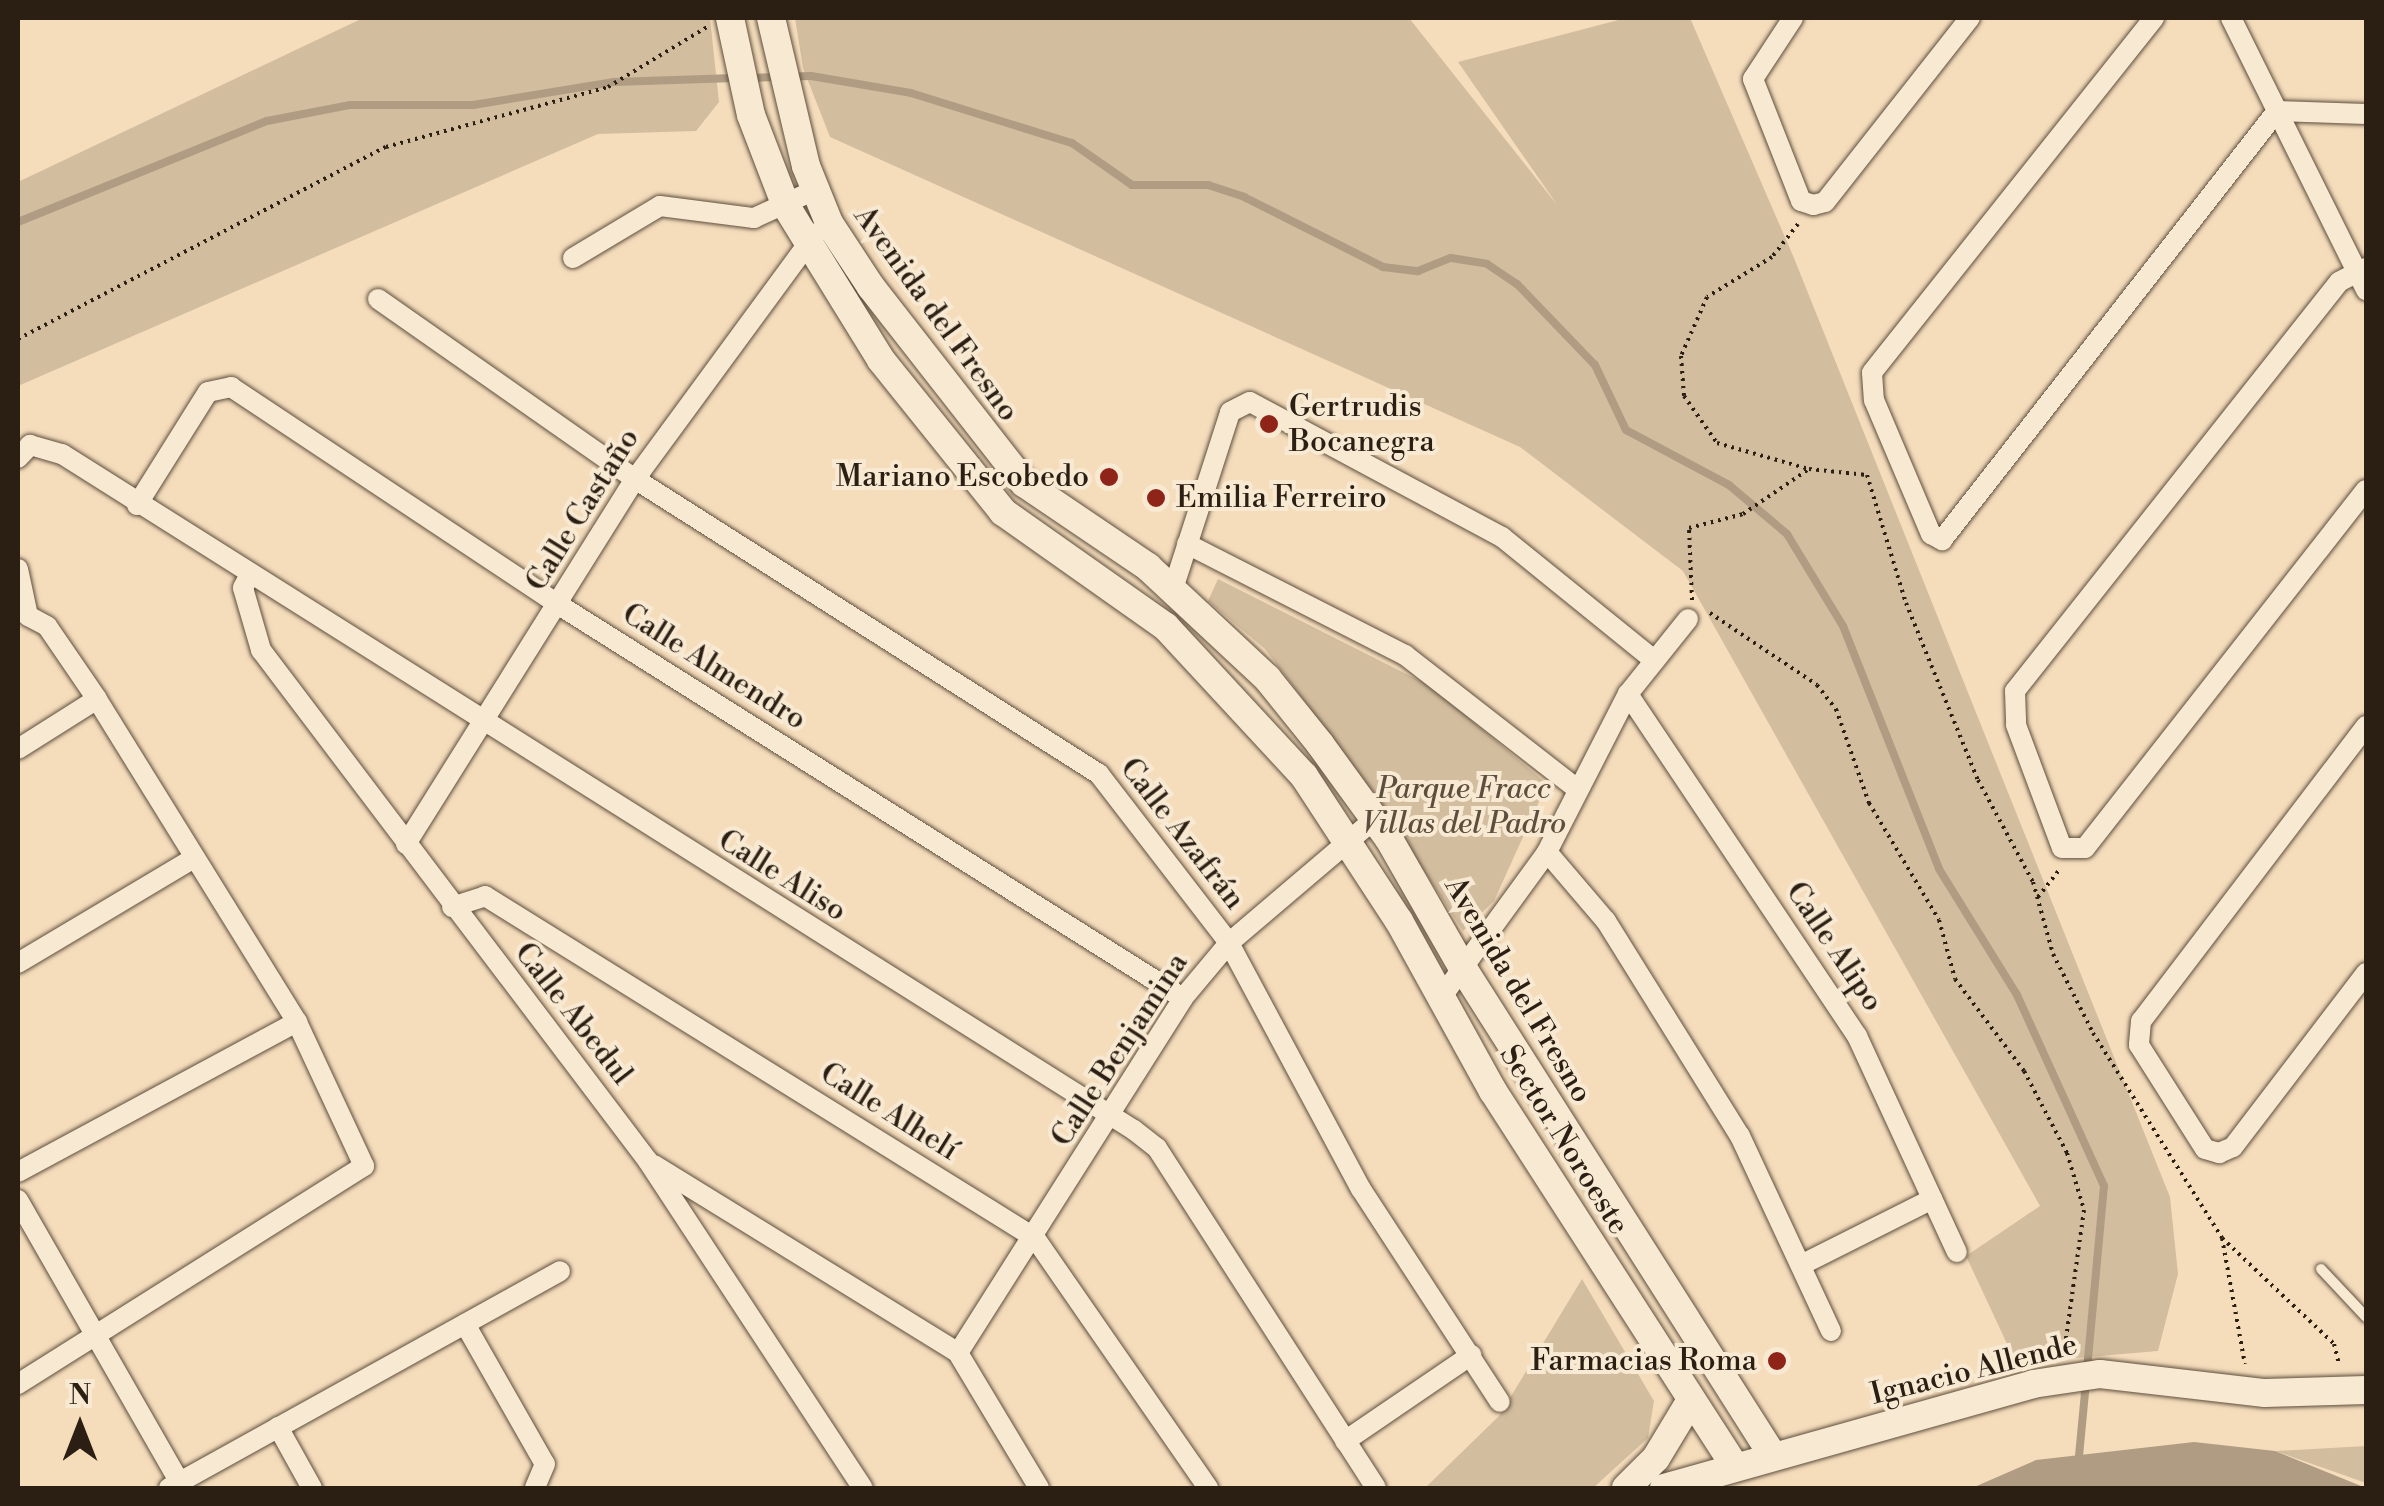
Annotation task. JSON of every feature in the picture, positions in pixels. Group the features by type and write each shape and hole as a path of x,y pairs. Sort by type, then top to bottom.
{"street":[{"path":"1793,18 1753,79 1801,200 1813,205 1826,202 1970,18"},
{"path":"2154,18 1870,385 1931,534 1942,540 2276,111"},
{"path":"2231,18 2276,111 2362,268 2366,290"},
{"path":"731,22 751,115 786,206 803,242 892,376 1004,512 1194,652 1304,776 1349,840"},
{"name":"Avenida del Fresno","path":"771,22 787,104 829,223 904,334 1024,483 1172,589 1267,678 1376,818 1464,970 1774,1456"},
{"path":"2276,111 2366,114"},
{"path":"573,258 660,206 740,219 786,206 815,190"},
{"name":"Calle Castaño","path":"406,844 635,478 803,242 829,223"},
{"path":"2362,268 2015,691 2012,707 2062,848 2072,852 2085,848 2366,490"},
{"name":"Calle Azafrán","path":"378,299 635,478 1058,741 1137,817 1228,942 1361,1190 1500,1402"},
{"name":"Calle Almendro","path":"137,505 217,385 1183,998"},
{"path":"1172,589 1238,403 1250,402 1502,537 1654,660"},
{"name":"Calle Aliso","path":"24,452 62,454 248,578 1157,1148 1376,1488"},
{"path":"1187,544 1405,655 1576,788"},
{"path":"18,569 22,618 47,626 98,699 296,1022 364,1166 98,1330 18,1384"},
{"name":"Calle Abedul","path":"248,578 243,588 261,650 648,1161 863,1488"},
{"path":"1440,999 1548,852 1576,788 1628,694 1688,619"},
{"name":"Calle Alipo","path":"1628,694 1857,1036 1957,1252"},
{"path":"18,749 98,699"},
{"path":"2366,726 2136,1033 2205,1149 2219,1152 2233,1147 2366,973"},
{"name":"Calle Benjamina","path":"958,1353 1035,1238 1183,998 1228,942 1376,818"},
{"name":"Sector Noroeste","path":"1349,840 1440,999 1735,1467"},
{"path":"1548,852 1606,921 1730,1120 1831,1330"},
{"path":"18,963 194,858"},
{"name":"Calle Alhelí","path":"452,906 485,896 1035,1238 1208,1488"},
{"path":"18,1172 296,1022"},
{"path":"648,1161 958,1353 1039,1488"},
{"path":"1802,1265 1932,1199"},
{"path":"18,1200 98,1330 177,1486 560,1271"},
{"path":"465,1324 545,1464 539,1484"},
{"path":"1344,1440 1471,1355"},
{"name":"Ignacio Allende","path":"1664,1488 2057,1380 2150,1375 2265,1393 2355,1392"},
{"path":"1626,1488 1656,1458 1691,1400"},
{"path":"278,1427 312,1488"}],"lane":[{"path":"2321,1269 2366,1317"}],"path":[{"path":"18,339 386,147 608,88 731,22"},
{"path":"1813,205 1772,258 1707,297 1679,377 1701,430 1718,443 1809,469 1867,475 1906,603 1978,780 2038,897 2053,954 2093,1033 2222,1238 2334,1344 2355,1392"},
{"path":"1809,469 1743,514 1690,528 1688,619 1711,613 1817,686 1836,709 1869,803 1940,920 1955,979 2024,1071 2068,1152 2084,1210 2057,1380"},
{"path":"2038,897 2072,852"},
{"path":"2222,1238 2239,1355 2265,1393"}],"green space":[{"path":"363,18 710,18 719,102 696,131 598,134 18,386 18,182"},
{"path":"795,18 1409,18 1558,206 1458,62 1626,18 1690,18 1794,258 2170,1197 2178,1274 2158,1351 2016,1363 1966,1256 2040,1206 1683,571 1520,447 830,137 803,68"},
{"name":"Parque Fracc Villas del Padro","path":"1218,579 1432,687 1547,784 1494,901 1463,931 1373,792 1265,649 1208,601"},
{"path":"1582,1279 1654,1401 1648,1438 1593,1488 1425,1488 1499,1416"},
{"path":"2366,1446 2366,1483 2275,1451"}],"shaded area":[{"path":"2194,1442 2275,1451 2366,1488 1972,1488 2036,1460"}],"waterway":[{"path":"749,78 811,76 911,93 1072,143 1132,185 1208,185 1244,197 1383,267 1418,271 1451,258 1487,264 1517,284 1595,365 1626,430 1729,485 1787,534 1843,626 1939,869 2017,995 2104,1186 2087,1368"},
{"path":"18,222 267,121 350,105 473,105 614,82 735,78"},
{"path":"2079,1456 2086,1382"}],"place":[{"name":"Gertrudis Bocanegra","path":"1269,424"},
{"name":"Mariano Escobedo","path":"1109,477"},
{"name":"Emilia Ferreiro","path":"1156,498"},
{"name":"Farmacias Roma","path":"1777,1361"}]}
